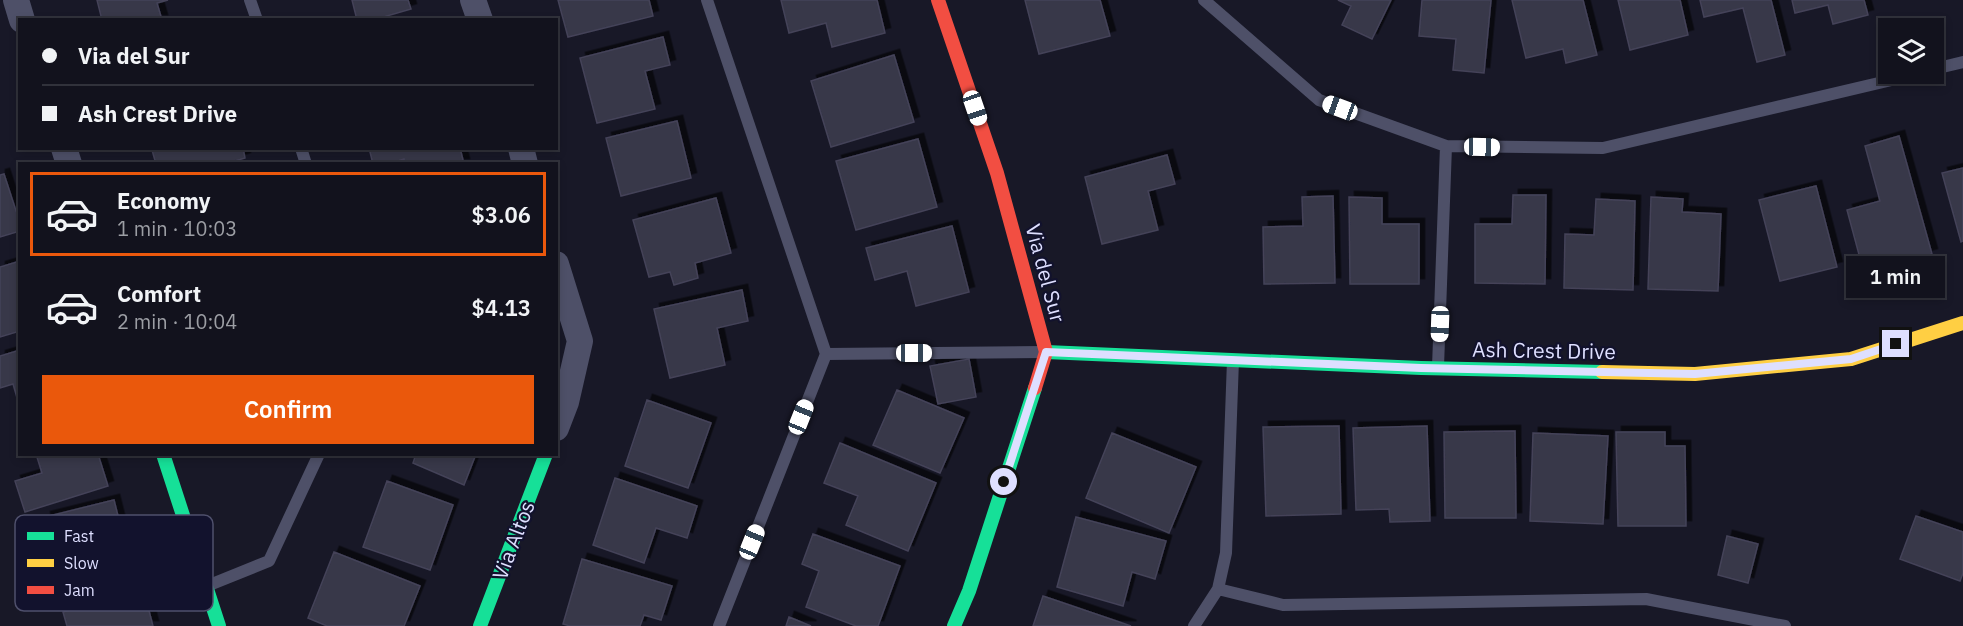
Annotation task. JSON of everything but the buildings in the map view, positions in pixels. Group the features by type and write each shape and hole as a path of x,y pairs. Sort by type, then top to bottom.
{"street":[{"path":"16,0 21,18"},
{"path":"474,0 479,18"},
{"name":"Via del Sur","path":"938,0 997,173 1046,352 969,591 954,626"},
{"path":"558,270 580,341 566,402 558,423"},
{"name":"Ash Crest Drive","path":"1046,352 1438,368 1695,374 1851,359 1963,323"},
{"path":"164,456 183,515"},
{"name":"Via Altos","path":"480,626 545,456"},
{"path":"213,608 219,626"}],"lane":[{"path":"250,0 256,18"},
{"path":"707,0 826,354 719,626"},
{"path":"1204,0 1319,100 1446,146 1603,148 1878,83"},
{"path":"1944,67 1963,62"},
{"path":"1438,368 1446,146"},
{"path":"826,354 1046,352"},
{"path":"1194,626 1218,589 1226,553 1233,360"},
{"path":"213,583 269,561 318,456"},
{"path":"1218,589 1282,605 1646,599 1785,626"}],"traffic: fast":[{"path":"1046,352 1421,368 1602,372"},
{"path":"954,626 969,591 1035,388"},
{"path":"164,456 183,515"},
{"path":"480,626 545,456"},
{"path":"213,608 219,626"}],"traffic: slow":[{"path":"1602,372 1695,374 1851,359 1963,323"}],"traffic: jam":[{"path":"938,0 997,173 1046,352 1035,388"}],"route":[{"path":"1004,482 1046,352 1421,368 1695,374 1851,359 1896,344"}]}
